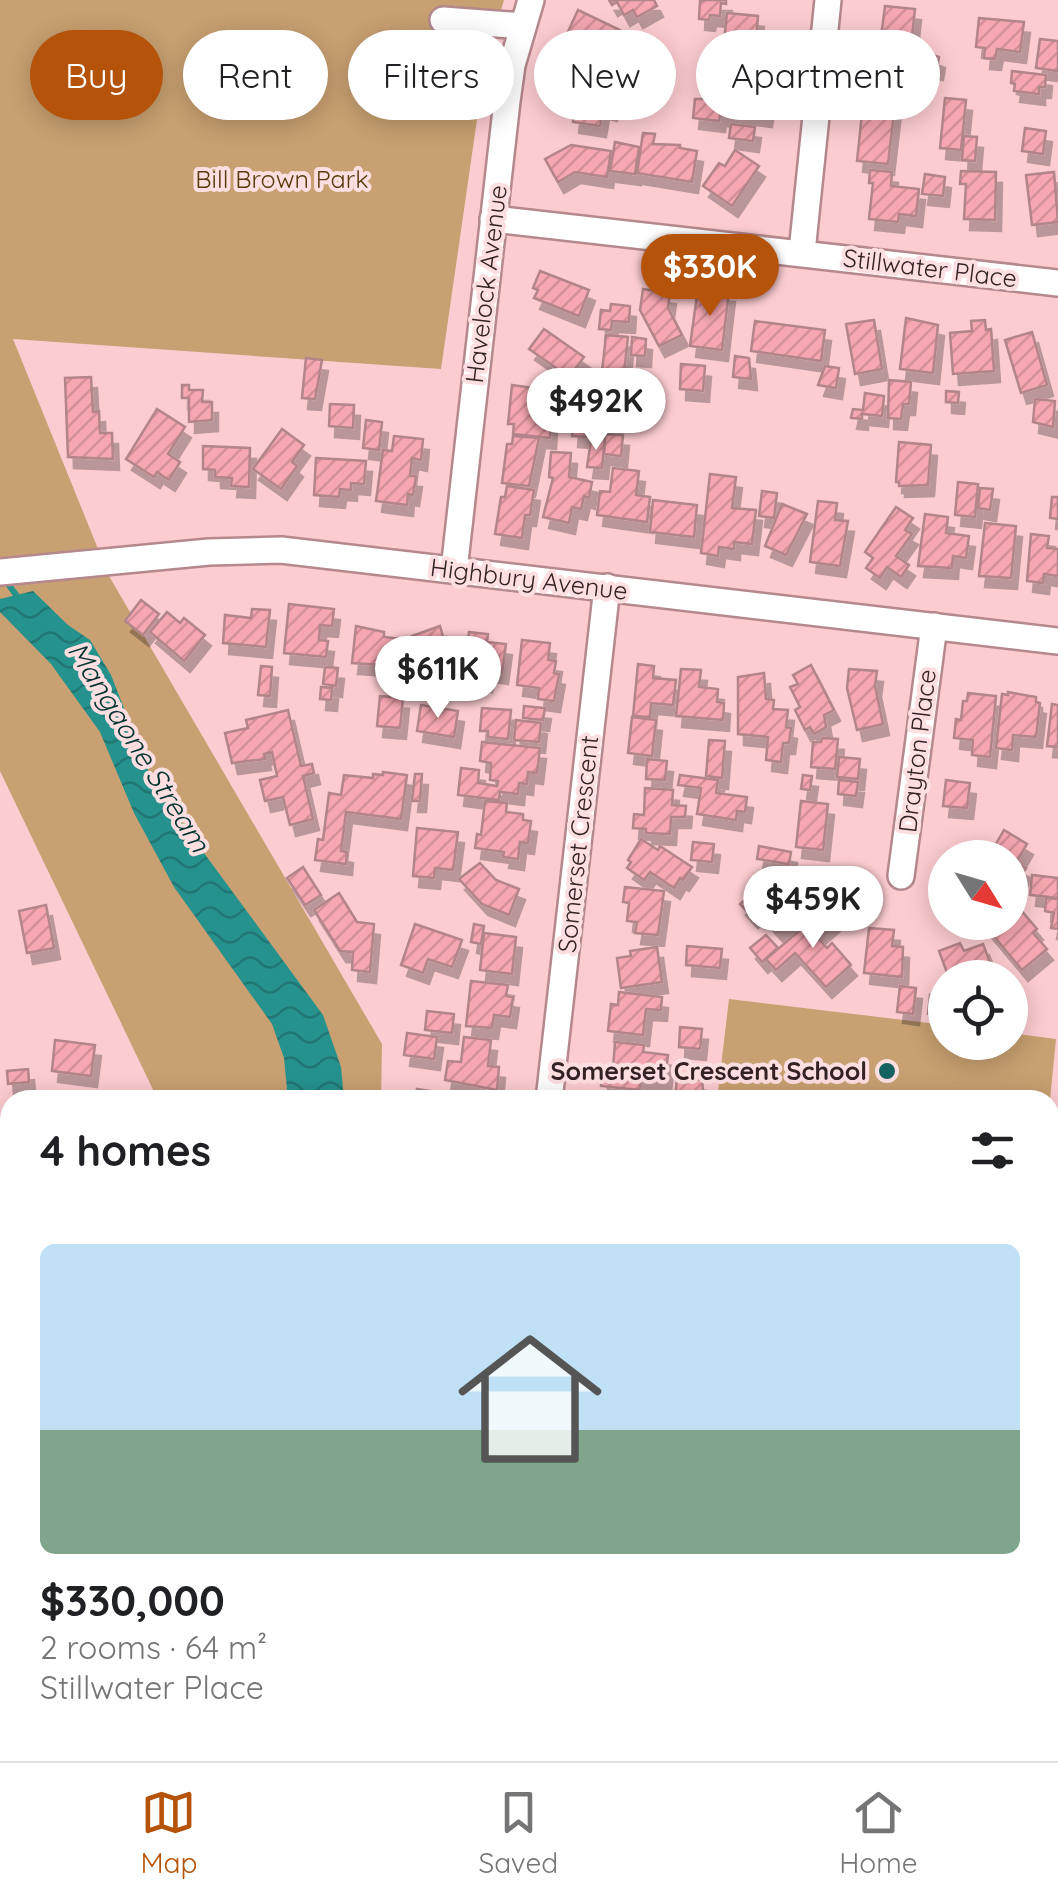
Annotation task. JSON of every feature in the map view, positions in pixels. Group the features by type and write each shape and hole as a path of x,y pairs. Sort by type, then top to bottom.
{"street":[{"name":"Havelock Avenue","path":"454,570 510,82 532,0"},
{"path":"802,252 828,0"},
{"path":"443,20 522,26"},
{"name":"Stillwater Place","path":"493,220 1058,283"},
{"name":"Highbury Avenue","path":"0,572 241,549 281,550 1058,640"},
{"name":"Somerset Crescent","path":"550,1090 606,587"},
{"name":"Drayton Place","path":"901,876 934,626"}],"green space":[{"name":"Bill Brown Park","path":"0,0 504,0 495,30 348,30 348,120 477,120 441,369 13,339 109,576 382,1044 381,1090 153,1090 0,771"},
{"name":"Somerset Crescent School","path":"729,999 928,1023 928,1060 1028,1060 1028,1035 1056,1039 1051,1090 718,1090"}],"water":[{"path":"33,591 90,640 111,675 154,785 323,1015 341,1067 343,1090 287,1090 284,1058 272,1024 174,887 134,813 100,732 51,664 0,612 0,599"}],"building":[{"path":"609,0 654,0 657,6 637,17 633,10 624,15 617,2 612,5"},
{"path":"726,0 726,4 721,3 720,16 699,19 700,1"},
{"path":"885,6 915,9 913,30 882,30"},
{"path":"578,10 620,30 569,30"},
{"path":"727,13 758,16 757,30 725,30"},
{"path":"979,18 1024,22 1020,52 997,49 995,59 984,58 985,48 976,47"},
{"path":"1040,39 1058,41 1058,71 1036,68"},
{"path":"1012,71 1046,75 1045,87 1039,87 1039,94 1014,91"},
{"path":"945,98 966,100 961,150 940,148"},
{"path":"573,120 601,120 600,126"},
{"path":"861,120 893,120 888,164 857,161"},
{"path":"731,124 755,127 753,141 729,138"},
{"path":"1025,128 1046,131 1043,154 1022,151"},
{"path":"643,133 655,134 653,144 680,145 697,151 692,182 637,173"},
{"path":"964,136 977,137 975,161 962,160"},
{"path":"615,142 639,147 635,174 610,171"},
{"path":"571,145 611,151 607,177 575,172 558,182 545,159"},
{"path":"735,150 759,166 732,206 703,186 719,163 725,166"},
{"path":"870,170 892,172 891,186 919,189 916,216 899,214 898,222 869,219 873,183 869,183"},
{"path":"961,171 996,172 995,220 964,219 966,184 960,184"},
{"path":"1054,172 1058,222 1032,225 1026,175"},
{"path":"925,174 945,177 943,196 922,194"},
{"path":"540,271 589,290 579,316 534,298 538,290 533,288"},
{"path":"698,288 729,291 722,350 690,346"},
{"path":"643,289 670,293 668,308 682,335 659,346 640,310"},
{"path":"611,304 630,306 629,322 612,321 611,330 599,329 601,310 610,311"},
{"path":"906,318 938,325 933,373 900,369"},
{"path":"874,320 882,369 855,374 846,324"},
{"path":"985,320 986,330 991,329 994,371 953,374 950,333 972,331 971,321"},
{"path":"755,321 825,330 821,361 751,351"},
{"path":"544,329 584,357 569,377 529,349"},
{"path":"1032,332 1047,385 1021,393 1005,340"},
{"path":"606,335 628,337 622,392 600,390"},
{"path":"632,337 646,339 645,356 631,355"},
{"path":"735,356 749,358 751,379 733,377"},
{"path":"306,358 322,360 315,399 302,398"},
{"path":"681,364 705,366 703,391 680,389"},
{"path":"825,366 839,368 836,388 818,385"},
{"path":"91,377 93,412 99,411 100,433 112,433 113,459 68,457 65,378"},
{"path":"889,380 911,382 909,404 903,404 901,419 888,418"},
{"path":"182,385 189,385 189,390 203,390 202,402 212,402 212,420 189,422 189,398 182,398"},
{"path":"512,385 541,389 540,422 551,423 550,438 513,434 514,424 508,424"},
{"path":"946,391 959,392 958,403 946,402"},
{"path":"865,393 884,396 882,416 862,414 862,419 851,418 853,409 863,410"},
{"path":"1035,399 1055,401 1053,427 1033,422"},
{"path":"330,404 354,405 353,428 329,426"},
{"path":"157,409 185,427 168,454 180,462 169,480 157,472 154,477 126,459"},
{"path":"366,420 382,422 379,450 363,448"},
{"path":"573,424 588,425 587,437 572,436"},
{"path":"282,429 304,445 292,462 297,466 281,489 253,469"},
{"path":"605,434 623,435 621,456 604,454"},
{"path":"394,436 423,439 421,460 412,458 410,476 416,476 407,505 376,501 383,450 392,451"},
{"path":"513,436 539,438 529,486 502,483 507,444 512,444"},
{"path":"597,437 605,438 602,468 587,467 591,440 597,441"},
{"path":"899,442 931,445 928,485 899,486 896,482"},
{"path":"203,446 250,448 249,487 231,486 232,478 215,477 215,470 203,469"},
{"path":"551,452 571,453 569,477 592,482 589,498 584,496 581,509 572,507 569,523 543,517 553,478 549,477"},
{"path":"316,458 366,461 364,484 351,483 351,490 340,489 339,497 314,495"},
{"path":"613,468 639,471 636,495 650,497 647,522 597,515 600,491 610,492"},
{"path":"710,474 736,477 732,508 756,510 752,544 734,542 734,549 719,547 718,556 701,553"},
{"path":"958,482 978,484 975,517 955,515"},
{"path":"507,486 534,490 522,538 495,534 501,497 505,497"},
{"path":"980,488 993,489 990,510 978,508"},
{"path":"762,491 777,493 774,518 759,516"},
{"path":"1052,497 1058,497 1058,519 1050,518"},
{"path":"653,500 697,505 694,537 650,532"},
{"path":"818,501 837,503 835,520 848,521 840,566 810,562"},
{"path":"782,504 807,514 786,555 765,546"},
{"path":"896,507 913,518 905,530 912,534 896,556 909,565 901,577 887,567 880,578 866,568 873,558 865,552"},
{"path":"925,514 948,517 946,533 969,536 966,558 953,556 952,568 918,566"},
{"path":"985,523 1016,526 1011,578 979,576"},
{"path":"1031,534 1049,536 1047,548 1058,549 1058,576 1044,574 1043,583 1027,581"},
{"path":"141,600 159,614 143,635 125,621"},
{"path":"289,604 334,609 332,626 320,625 319,640 328,641 326,657 284,653"},
{"path":"252,609 270,610 266,647 223,643 225,615 251,618"},
{"path":"167,612 180,623 184,618 205,635 184,661 150,632"},
{"path":"356,626 402,639 398,666 352,663"},
{"path":"440,626 453,672 428,681 412,636"},
{"path":"469,632 488,634 487,642 506,644 502,673 488,671 486,681 463,678"},
{"path":"522,640 550,643 548,660 556,661 554,673 559,674 554,701 538,699 539,688 517,685"},
{"path":"638,664 654,666 653,678 676,680 673,705 651,703 650,717 633,716"},
{"path":"811,665 834,710 824,715 826,727 814,734 810,727 805,730 790,687 798,684 793,675"},
{"path":"261,666 272,667 270,696 258,695"},
{"path":"325,667 338,668 336,686 323,684"},
{"path":"419,668 420,681 407,683 406,670"},
{"path":"681,669 701,670 699,687 718,689 717,702 724,703 723,720 676,716"},
{"path":"849,669 877,671 875,686 883,724 857,730 847,688"},
{"path":"764,673 766,699 774,700 773,709 788,710 789,743 783,743 781,762 766,760 768,737 738,734 738,677"},
{"path":"321,687 332,688 331,700 320,699"},
{"path":"968,693 996,696 990,757 972,755 973,740 954,738 956,719 961,720"},
{"path":"1002,694 1036,697 1040,703 1036,737 1013,735 1012,750 996,748"},
{"path":"380,696 403,698 400,728 377,726"},
{"path":"1052,704 1058,705 1058,747 1047,746"},
{"path":"421,705 458,711 454,737 417,731"},
{"path":"524,706 545,708 543,720 523,718"},
{"path":"482,708 511,710 508,739 488,737 488,731 480,731"},
{"path":"288,710 301,766 312,764 314,773 303,776 313,819 290,825 283,797 265,801 260,780 277,776 272,752 264,754 265,759 232,763 225,733 248,728 246,720"},
{"path":"632,717 656,720 652,756 628,753"},
{"path":"516,720 541,723 539,742 514,740"},
{"path":"822,738 838,739 835,769 811,767 813,742 821,742"},
{"path":"709,740 725,741 722,778 706,776"},
{"path":"482,742 540,748 537,773 528,772 527,784 519,783 518,794 500,792 499,800 458,795 461,768 479,770 478,783 497,786 498,781 490,780 491,763 480,761"},
{"path":"839,757 860,759 858,779 837,777"},
{"path":"647,759 667,761 665,780 646,779"},
{"path":"373,774 407,775 401,819 346,812 341,851 347,852 346,864 315,860 318,839 323,840 329,793 341,795 344,775 373,778"},
{"path":"415,774 422,774 420,801 412,801"},
{"path":"680,775 718,780 716,793 747,797 745,812 737,811 736,820 697,814 701,788 678,785"},
{"path":"803,775 812,776 810,790 801,789"},
{"path":"839,780 858,782 856,796 838,794"},
{"path":"946,780 970,783 967,808 943,806"},
{"path":"645,788 673,790 672,805 686,806 685,817 671,817 670,834 633,828 634,814 644,815"},
{"path":"485,801 507,803 506,812 523,814 523,820 531,821 528,843 520,842 518,859 503,857 504,852 475,848 477,834 481,835"},
{"path":"801,801 828,804 823,850 796,847"},
{"path":"417,828 458,832 453,870 435,868 434,878 413,876"},
{"path":"1004,830 1020,840 998,840"},
{"path":"641,839 658,850 660,846 692,867 674,888 650,872 644,880 627,868"},
{"path":"693,842 714,844 712,862 691,860"},
{"path":"759,846 791,852 789,864 757,859"},
{"path":"480,863 496,880 519,889 509,915 482,904 459,879"},
{"path":"303,867 321,895 305,905 287,878"},
{"path":"1032,875 1058,878 1058,898 1030,895"},
{"path":"767,881 787,903 798,893 808,905 778,932 759,911 752,917 740,904"},
{"path":"625,887 664,891 658,935 635,933 637,922 627,921 629,903 623,902"},
{"path":"339,893 357,922 374,924 370,972 352,970 353,952 340,951 314,910"},
{"path":"1046,898 1058,899 1058,929 1051,928 1054,913 1045,911"},
{"path":"46,905 54,948 27,953 19,911"},
{"path":"825,909 834,920 816,936 827,948 832,943 851,965 826,987 795,953 776,970 766,959"},
{"path":"1028,918 1037,929 1033,933 1047,949 1028,965 1028,960 1014,960 997,940 1028,940"},
{"path":"415,924 462,940 452,967 428,959 423,973 401,965"},
{"path":"474,924 484,926 481,944 471,942"},
{"path":"869,928 894,930 892,946 903,947 902,977 864,973"},
{"path":"484,933 516,937 512,974 480,970"},
{"path":"766,935 778,948 762,962 750,948"},
{"path":"960,943 964,951 983,944 989,960 942,960 939,951"},
{"path":"687,946 722,949 720,968 686,965"},
{"path":"657,947 662,982 621,988 617,958 631,956 630,951"},
{"path":"471,981 508,985 506,996 513,997 510,1017 494,1015 492,1028 466,1026"},
{"path":"900,986 916,988 913,1014 897,1012"},
{"path":"619,992 662,997 661,1010 646,1009 643,1035 608,1031 611,1004 618,1005"},
{"path":"427,1011 454,1014 452,1033 425,1030"},
{"path":"680,1027 702,1029 700,1049 679,1047"},
{"path":"407,1033 437,1037 434,1059 404,1055"},
{"path":"464,1037 491,1040 488,1066 499,1067 497,1090 445,1080 448,1061 461,1062"},
{"path":"55,1040 95,1045 91,1076 52,1071"},
{"path":"615,1042 644,1045 643,1052 668,1055 665,1081 641,1079 640,1090 601,1086 603,1068 613,1069"},
{"path":"28,1069 29,1082 8,1084 7,1071"},
{"path":"677,1077 702,1080 703,1090 676,1090"}],"waterway":[{"name":"Mangaone Stream","path":"3,577 22,603"}],"place":[{"name":"Somerset Crescent School","path":"887,1071"}]}
